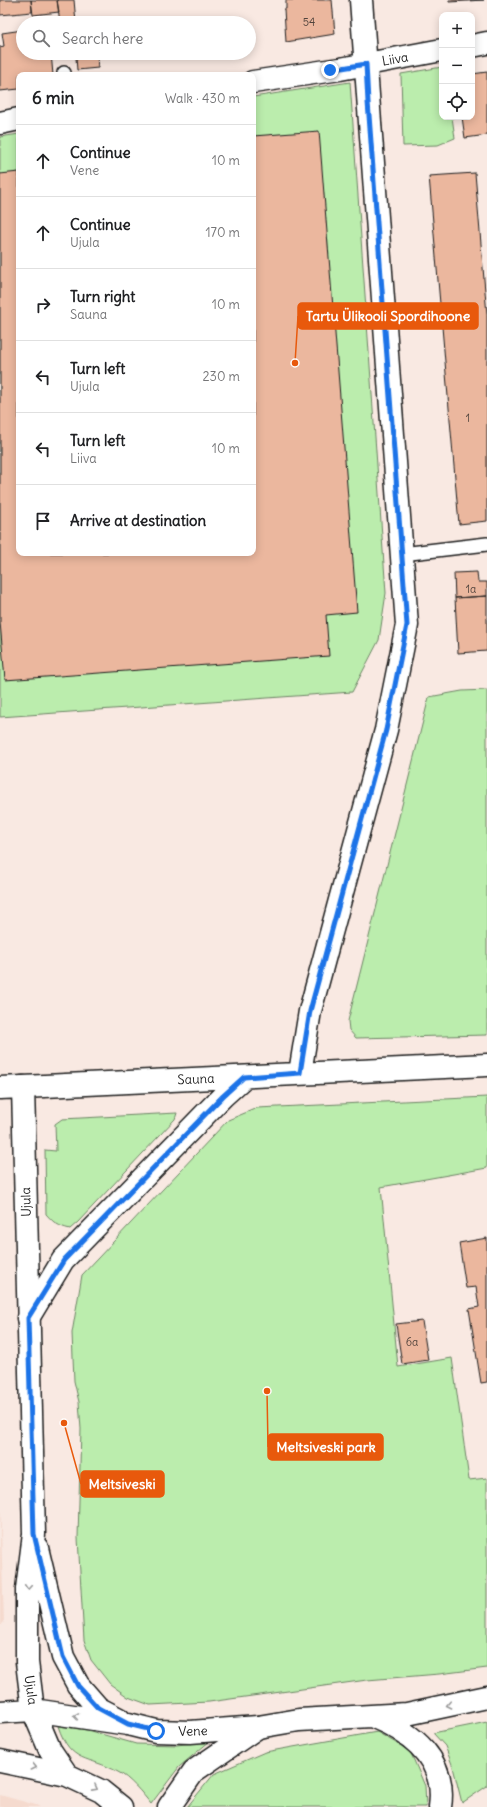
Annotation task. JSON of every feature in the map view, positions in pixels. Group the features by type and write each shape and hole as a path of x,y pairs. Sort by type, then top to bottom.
{"main road":[{"path":"300,1073 310,1011 388,720 407,625 361,0"},
{"path":"475,45 487,43"},
{"name":"Liiva","path":"256,82 439,51"},
{"path":"0,123 16,120"},
{"name":"Sauna","path":"0,1088 487,1065"},
{"path":"28,1318 64,1260 223,1096 244,1077"},
{"name":"Ujula","path":"23,1087 34,1534 27,1589 27,1662 33,1710 50,1750 67,1775"},
{"name":"Ujula","path":"34,1534 63,1657 78,1686 98,1708 128,1724"},
{"path":"371,1715 408,1714 487,1697"},
{"name":"Vene","path":"0,1712 33,1710 128,1724 156,1731 190,1732 258,1727 299,1720 371,1715"},
{"path":"371,1715 394,1726 425,1749 438,1774 442,1798 440,1807"},
{"path":"169,1807 194,1771 258,1727"},
{"path":"0,1761 67,1775 101,1791 121,1807"}],"lane":[{"path":"402,554 487,544"}],"shaded area":[{"path":"0,1500 4,1622 0,1626"},
{"path":"0,1795 36,1805 40,1807 0,1807"}],"green space":[{"path":"439,68 439,120 452,120 455,138 438,145 403,146 401,74"},
{"path":"350,82 386,593 379,640 352,692 0,717 0,137 16,134 16,556 256,556 256,97"},
{"path":"487,690 487,1035 356,1038 349,1030 348,1021 429,697 462,691"},
{"path":"487,1097 487,1168 381,1187 398,1367 452,1358 469,1480 487,1478 487,1668 367,1680 209,1702 150,1705 128,1697 110,1684 91,1660 84,1640 78,1538 81,1429 79,1402 74,1381 72,1333 82,1275 228,1120 257,1108"},
{"path":"177,1113 175,1119 70,1229 56,1224 46,1214 45,1150 56,1151 55,1124 62,1119"},
{"path":"487,1722 487,1786 462,1803 453,1767 445,1746 433,1733"},
{"path":"58,1726 87,1730 136,1744 177,1745 210,1741 179,1767 151,1804 136,1786 122,1774 75,1753 63,1738"},
{"path":"377,1732 410,1751 425,1786 426,1807 187,1807 214,1774 265,1752"}],"building":[{"path":"0,0 31,0 32,12 0,15"},
{"path":"31,0 57,0 59,12 33,15"},
{"path":"57,0 74,0 75,16 59,16"},
{"path":"286,0 332,0 335,34 286,42 284,9 286,9"},
{"path":"449,0 484,0 449,2"},
{"path":"16,31 16,60 52,60 53,72 16,72 16,89 0,91 0,47 4,46 2,33"},
{"path":"76,60 97,60 98,68 77,70"},
{"path":"487,72 487,135 465,138 462,120 475,120 475,74"},
{"path":"319,131 357,612 326,615 329,656 5,680 0,622 0,174 16,172 16,556 256,556 256,136"},
{"path":"475,173 487,315 487,521 459,524 429,176"},
{"path":"477,572 478,582 487,582 487,596 455,598 454,573"},
{"path":"487,596 487,651 458,653 455,598"},
{"path":"487,1238 487,1382 481,1383 469,1309 479,1307 476,1287 466,1288 459,1243"},
{"path":"422,1321 428,1360 402,1364 396,1324"}],"place":[{"name":"Tartu Ülikooli Spordihoone","path":"295,363"},
{"name":"Meltsiveski park","path":"267,1391"},
{"name":"Meltsiveski","path":"64,1423"}],"route":[{"path":"156,1731 128,1724 98,1708 78,1686 63,1657 34,1534 28,1318 64,1260 223,1096 244,1077 300,1073 310,1011 386,730 407,625 366,64 330,70"}]}
